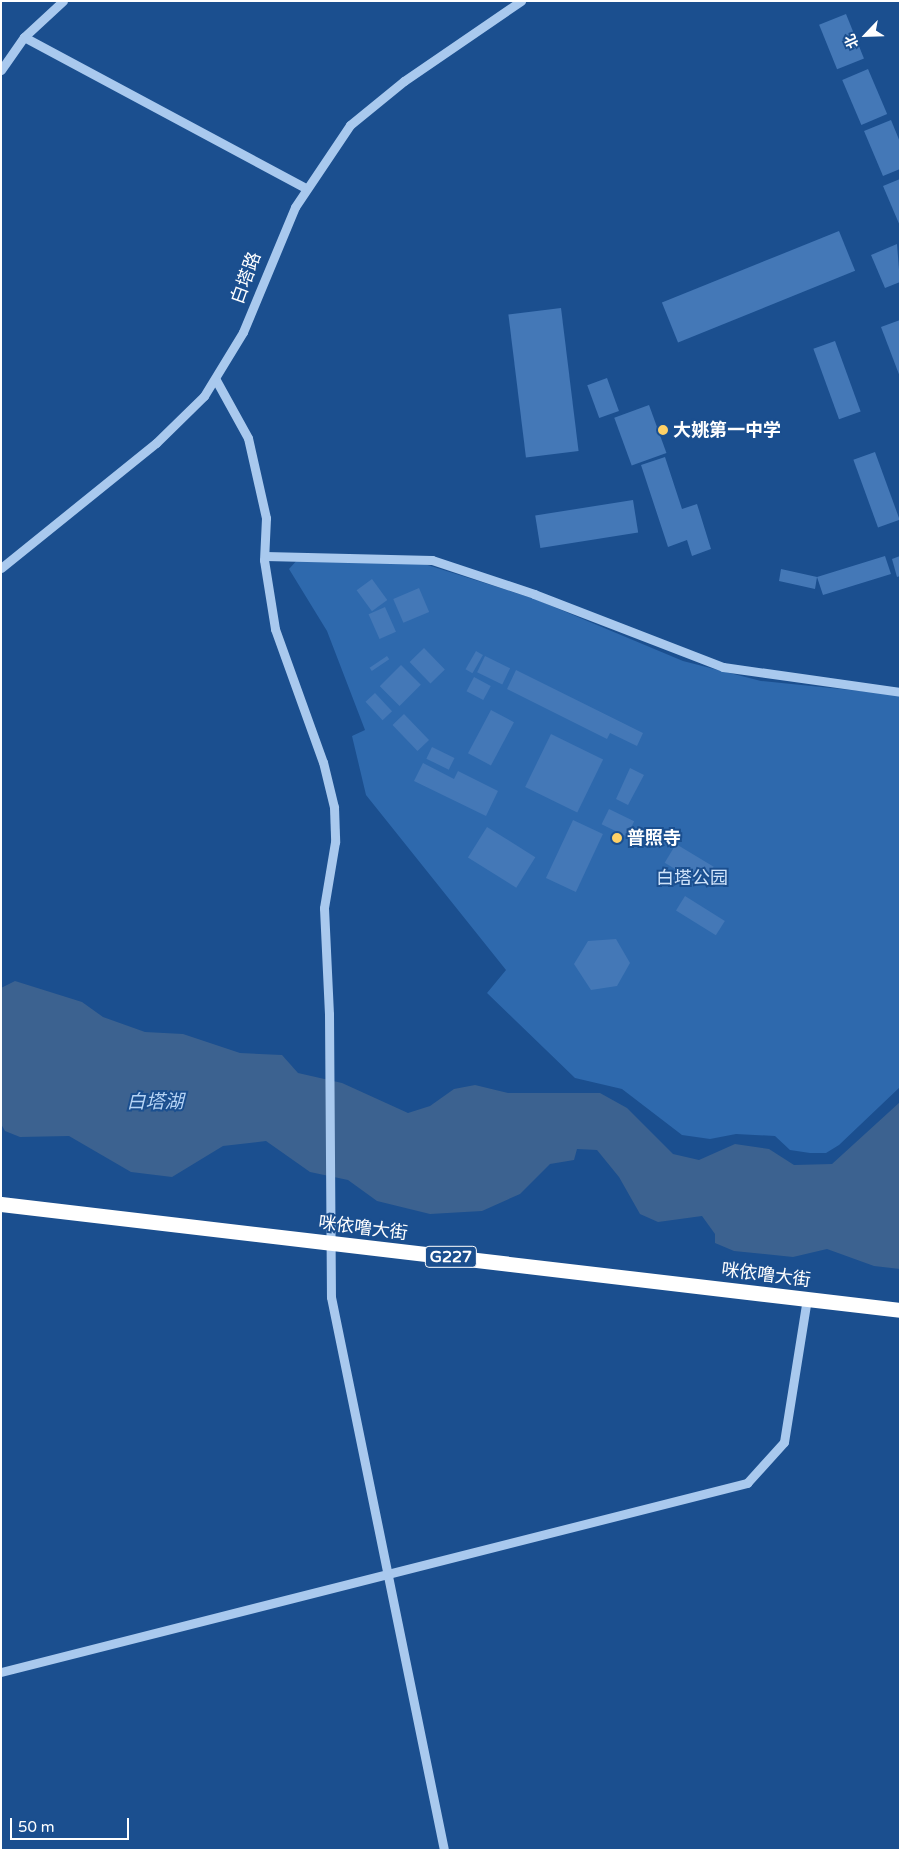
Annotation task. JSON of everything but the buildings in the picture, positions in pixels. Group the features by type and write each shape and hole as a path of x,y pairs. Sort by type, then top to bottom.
{"highway":[{"name":"咪依噜大街","path":"1,1204 900,1310"}],"street":[{"path":"1,70 24,37 63,1"},
{"name":"白塔路","path":"1,568 156,443 216,380 243,332 274,250 306,188 340,138 371,106 521,1"},
{"path":"24,37 306,188"},
{"path":"216,380 248,438 265,509 265,556 275,629 323,762 334,807 335,842 324,908 329,1072 329,1242 331,1297 444,1850"},
{"path":"265,556 432,560 534,594 723,667 900,692"},
{"path":"1,1672 747,1483 784,1442 807,1299"}],"green space":[{"name":"白塔公园","path":"299,558 418,562 535,599 683,661 761,681 900,695 900,1087 839,1145 826,1153 810,1153 790,1150 775,1136 736,1134 710,1139 682,1135 622,1089 575,1078 487,993 506,970 366,795 352,736 365,730 327,631 289,569"}],"water":[{"name":"白塔湖","path":"15,981 82,1002 103,1017 145,1032 183,1034 240,1053 282,1055 298,1073 342,1083 408,1113 430,1106 454,1089 475,1085 508,1093 600,1093 627,1108 673,1154 699,1160 735,1144 769,1149 794,1165 832,1164 900,1102 900,1269 874,1266 827,1249 793,1257 734,1251 715,1243 715,1234 702,1216 658,1222 640,1214 619,1177 597,1150 577,1149 574,1160 550,1164 520,1194 482,1211 430,1214 377,1201 348,1180 310,1172 266,1141 223,1146 172,1177 131,1172 69,1136 20,1137 5,1131 1,1124 1,988"}],"place":[{"name":"大姚第一中学","path":"663,430"},
{"name":"普照寺","path":"617,838"}]}
